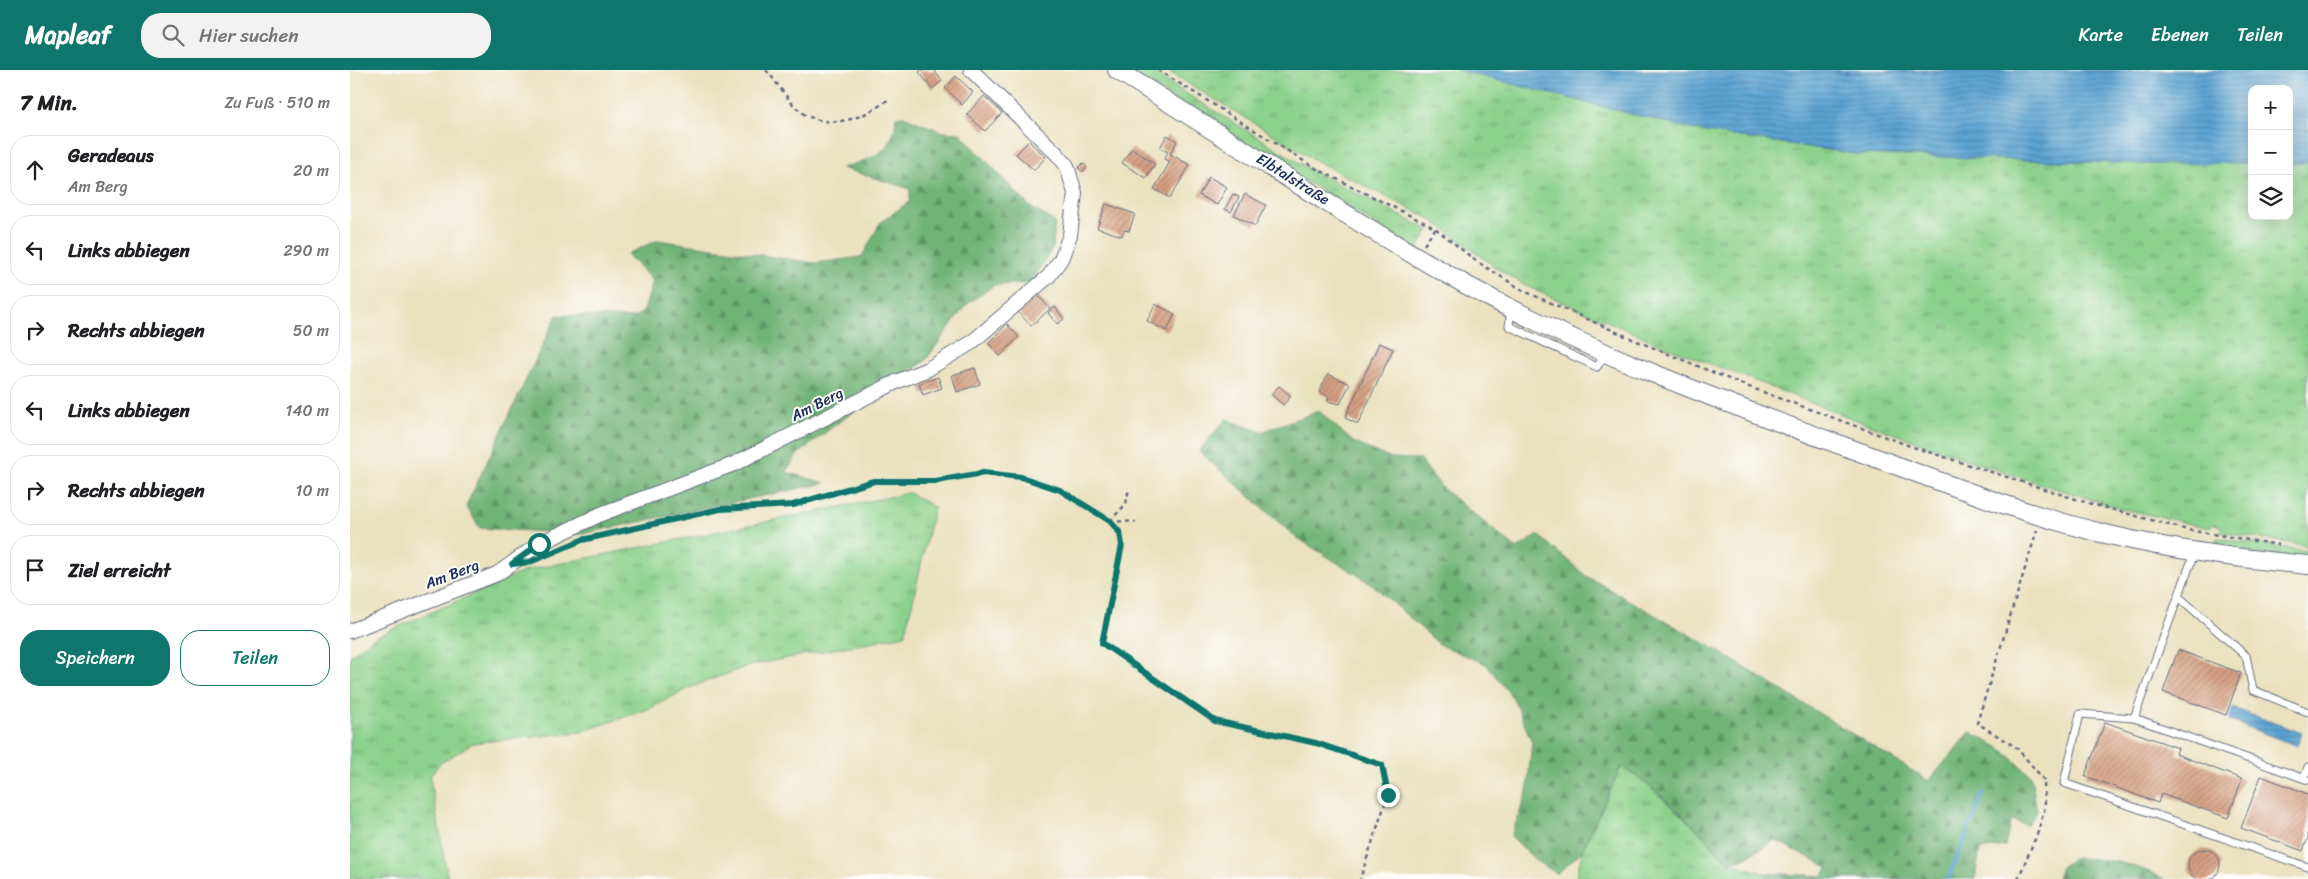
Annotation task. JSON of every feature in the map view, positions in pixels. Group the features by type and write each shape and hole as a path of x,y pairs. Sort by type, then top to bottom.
{"street":[{"name":"Am Berg","path":"350,631 497,574 539,544 601,514 734,464 896,382 928,369 972,343 1033,291 1055,268 1070,235 1075,208 1072,180 1067,166 1058,154 971,70"},
{"name":"Elbtalstraße","path":"1117,70 1417,257 1511,308 1605,354 1743,410 2041,516 2114,536 2195,551 2308,565"}],"lane":[{"path":"2134,718 2195,551"},
{"path":"2179,597 2246,656 2253,690 2308,712"},
{"path":"2308,767 2306,779 2134,718 2080,714 2064,783 2308,867"}],"path":[{"path":"766,70 803,113 822,121 842,122 869,114 889,99"},
{"path":"1158,70 1315,168 1395,209 1423,221 1476,261 1524,291 1637,342 1741,384 1913,447 2088,503 2188,530 2284,546"},
{"path":"573,544 720,509 793,505 874,481 936,481 983,473 1021,477 1060,490 1110,521 1120,533 1122,545 1102,643 1215,721 1316,743 1382,765 1388,795 1360,879"},
{"path":"1110,521 1126,504 1129,488"},
{"path":"2018,879 2038,832 2045,807 2044,780 2017,748 1977,723 2041,516"},
{"path":"1110,521 1136,522"}],"green space":[{"path":"1127,70 1151,70 1164,80 1313,171 1429,230 1417,250"},
{"path":"1166,70 1457,70 1700,131 1856,154 2148,164 2248,163 2248,220 2293,220 2293,163 2308,163 2308,546 2230,534 2220,531 2222,527 2214,524 2209,528 2123,509 2005,473 1856,420 1669,348 1530,288 1498,269 1432,220 1320,163"},
{"path":"903,116 943,132 960,133 1030,207 1055,222 1053,248 1030,283 994,285 966,305 925,361 835,425 797,455 786,472 825,483 581,534 480,528 466,506 557,315 634,318 644,311 653,281 627,254 658,240 815,263 862,257 880,223 910,201 910,189 842,168 880,153 891,139 896,117"},
{"path":"1319,411 1353,442 1389,458 1420,459 1443,489 1517,549 1538,535 1586,576 1708,645 1929,781 1970,732 2000,748 2031,775 2037,811 2027,825 2011,820 2005,846 1980,850 1975,879 1771,879 1764,873 1822,876 1828,867 1775,840 1747,857 1729,863 1651,787 1621,767 1582,851 1557,874 1535,860 1511,836 1527,792 1532,742 1513,698 1486,664 1440,645 1372,584 1294,536 1199,451 1226,419 1261,432"},
{"path":"909,493 934,507 905,635 748,666 689,688 651,708 581,732 473,743 439,764 430,777 448,879 350,879 350,656 375,637 528,570"},
{"path":"2217,538 2308,551 2308,560 2221,550 2217,543"},
{"path":"1621,767 1643,781 1698,830 1729,863 1764,873 1771,879 1576,879 1582,851"},
{"path":"2075,858 2099,859 2121,863 2142,869 2164,879 2057,879 2061,866"}],"water":[{"path":"1457,70 2308,70 2308,163 2293,163 2293,85 2248,85 2248,163 2148,164 1857,154 1700,131"},
{"path":"2233,708 2302,733 2297,746 2229,720"}],"building":[{"path":"921,70 934,70 942,81 932,89 919,72"},
{"path":"956,76 973,92 962,105 945,88"},
{"path":"984,96 1002,113 985,131 967,114"},
{"path":"1167,135 1177,141 1170,154 1190,165 1170,198 1154,189 1170,162 1164,159 1168,152 1160,148"},
{"path":"1029,141 1046,157 1034,170 1016,154"},
{"path":"1132,148 1155,164 1146,178 1122,163"},
{"path":"1083,163 1087,167 1083,172 1078,168"},
{"path":"1209,177 1227,187 1217,205 1199,195"},
{"path":"1233,194 1239,197 1231,212 1225,209"},
{"path":"1245,194 1266,205 1255,226 1234,215"},
{"path":"1106,204 1135,214 1129,231 1124,230 1122,236 1097,228"},
{"path":"1038,295 1050,309 1031,326 1018,312"},
{"path":"1155,304 1175,314 1167,331 1147,321"},
{"path":"1055,307 1064,319 1057,324 1048,313"},
{"path":"1007,324 1019,337 1000,356 988,343"},
{"path":"1379,343 1393,349 1358,424 1345,418"},
{"path":"975,368 980,384 957,392 952,375"},
{"path":"1328,374 1350,384 1340,404 1327,401 1329,397 1319,392"},
{"path":"938,377 942,388 923,395 919,384"},
{"path":"1279,386 1291,396 1283,405 1271,394"},
{"path":"2178,650 2241,673 2226,715 2163,692"},
{"path":"2105,722 2178,748 2176,754 2242,779 2228,818 2161,794 2158,803 2085,776"},
{"path":"2261,776 2308,794 2308,838 2303,851 2241,828"},
{"path":"2198,850 2210,850 2219,859 2219,871 2210,880 2198,880 2189,871 2189,859"}],"waterway":[{"path":"1948,879 1983,794"}],"ferry route":[{"path":"1823,70 1840,73 1984,70"}],"route":[{"path":"539,544 512,564 530,562 582,540 720,509 793,505 874,481 936,481 983,473 1021,477 1060,490 1110,521 1120,533 1122,545 1102,643 1193,708 1215,721 1316,743 1382,765 1388,795"}]}
